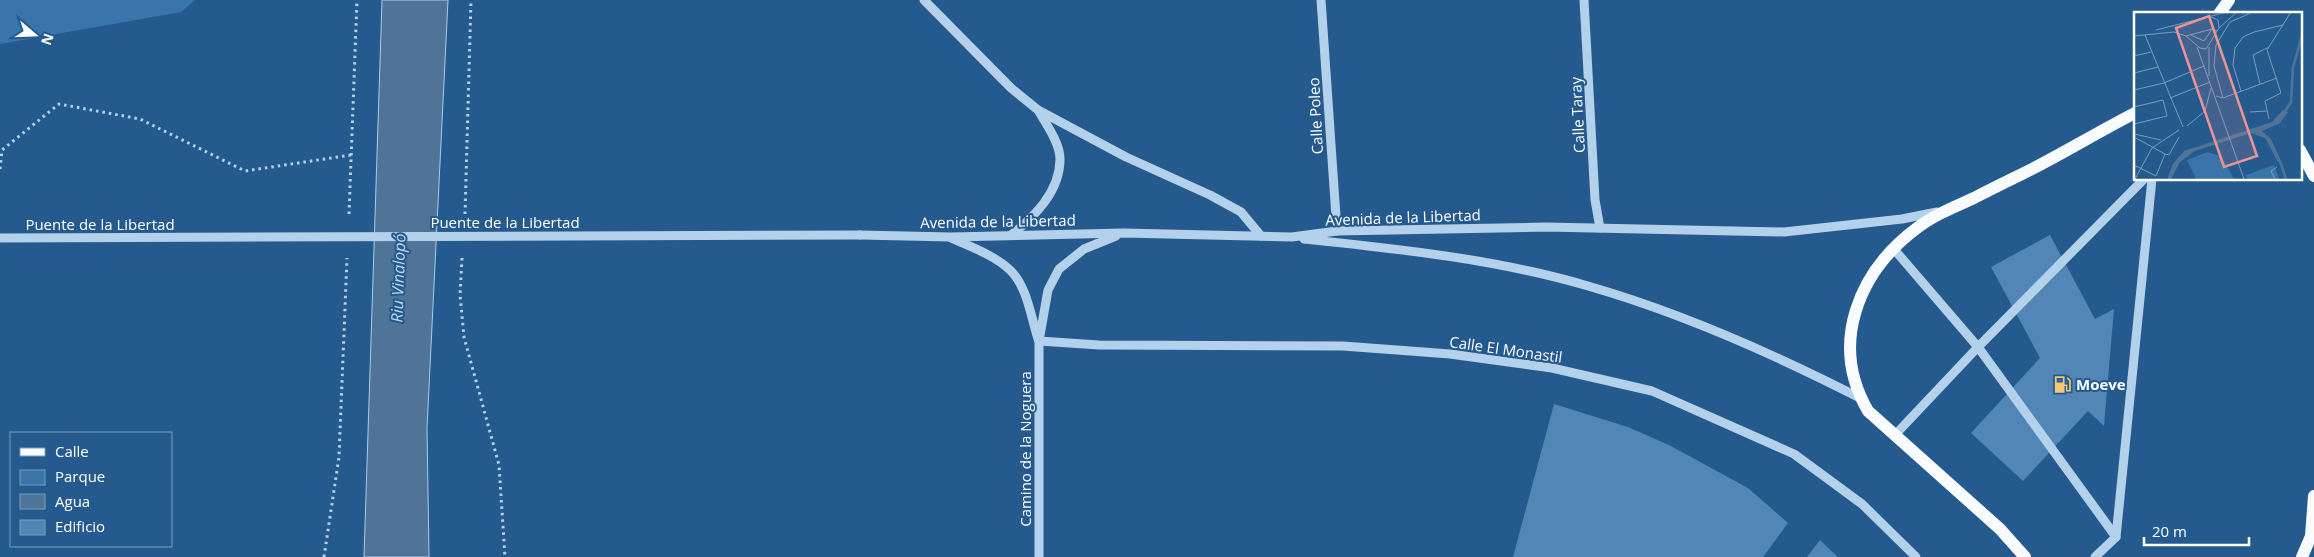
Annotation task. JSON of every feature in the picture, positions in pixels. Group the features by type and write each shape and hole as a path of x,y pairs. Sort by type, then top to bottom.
{"main road":[{"path":"2221,12 2229,0"},
{"path":"2025,557 2000,529 1868,411 1860,398 1853,375 1849,347 1853,318 1861,294 1873,273 1893,248 1918,227 1945,211 2062,154 2134,114"},
{"path":"2302,154 2314,176"},
{"path":"2309,557 2314,496"},
{"path":"2302,557 2311,536"}],"street":[{"path":"924,0 1011,88 1038,110 1126,157 1210,194 1240,212 1261,236"},
{"name":"Calle Poleo","path":"1322,0 1337,231"},
{"name":"Calle Taray","path":"1584,0 1595,200 1600,228"},
{"path":"1011,235 1033,218 1055,183 1060,159 1055,141 1038,110"},
{"path":"1894,436 1978,347 2143,180"},
{"path":"2095,557 2116,537 2152,180"},
{"name":"Avenida de la Libertad","path":"860,235 951,237 1124,233 1292,237 1337,231 1600,228 1784,232 1902,219 1945,211"},
{"path":"1039,341 1048,290 1060,269 1084,249 1124,233"},
{"name":"Puente de la Libertad","path":"0,238 860,235"},
{"path":"951,237 1011,270 1023,289 1039,341"},
{"path":"1292,237 1441,255 1587,286 1701,324 1807,371 1860,398"},
{"path":"1893,248 1978,347 2116,537"},
{"name":"Camino de la Noguera","path":"1039,341 1039,557"},
{"name":"Calle El Monastil","path":"1039,341 1099,345 1342,346 1450,354 1552,368 1652,391 1794,454 1862,504 1916,557"}],"path":[{"path":"348,221 357,0"},
{"path":"465,218 471,0"},
{"path":"0,169 2,150 59,104 140,119 245,170 351,155"},
{"path":"324,557 339,457 348,250"},
{"path":"462,257 460,295 464,337 499,465 505,557"}],"green space":[{"path":"0,0 195,0 181,12 0,44"}],"water":[{"name":"Riu Vinalopó","path":"382,0 448,0 427,428 429,557 364,557"}],"building":[{"name":"Moeve","path":"2050,235 2095,319 2114,309 2104,426 2088,411 2023,481 1971,433 2040,358 1991,267"},
{"path":"1554,404 1628,427 1669,445 1748,488 1788,523 1763,557 1513,557"},
{"path":"1820,540 1838,557 1807,557"}],"place":[{"name":"Moeve","path":"2062,384"}]}
